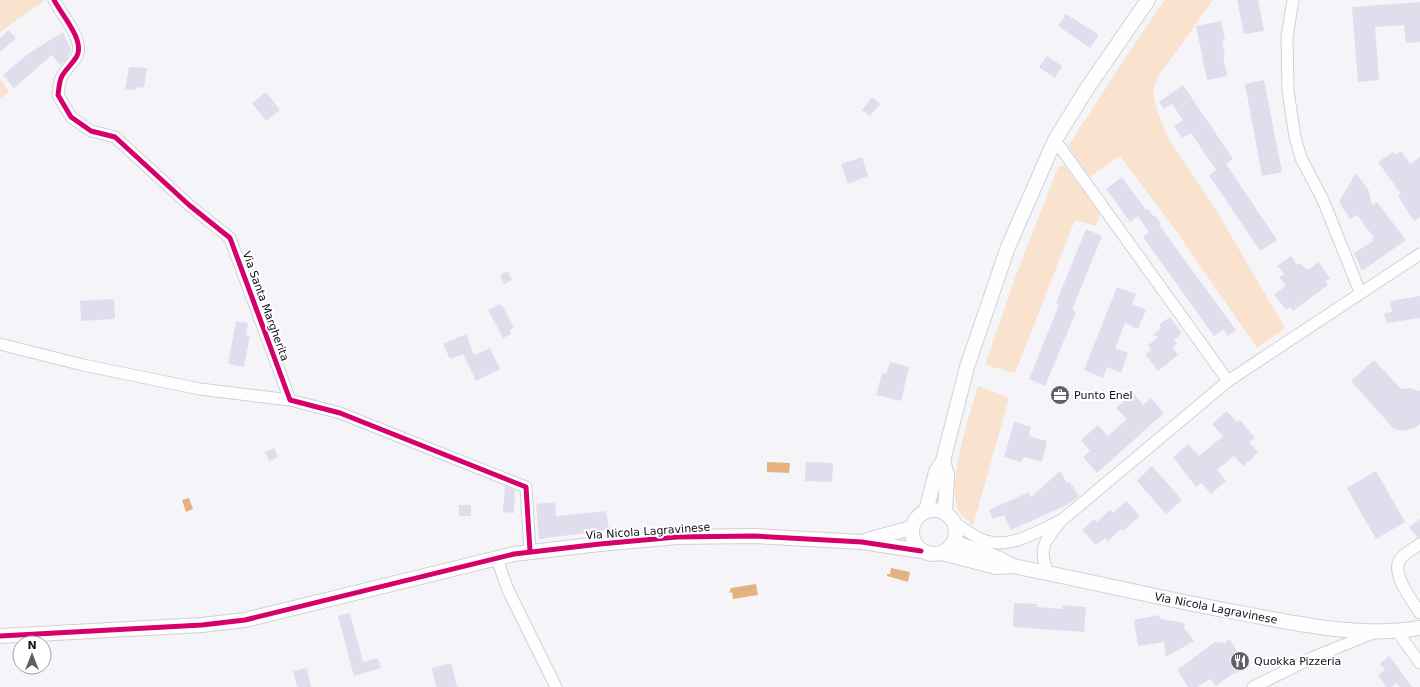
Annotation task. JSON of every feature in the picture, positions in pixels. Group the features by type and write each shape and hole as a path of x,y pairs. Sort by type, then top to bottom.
{"street":[{"name":"Via Santa Margherita","path":"54,0 60,13 72,29 80,46 77,55 61,77 58,95 72,117 91,131 115,137 190,205 230,238 290,400"},
{"path":"926,511 936,472 943,461 967,367 1008,247 1055,140 1086,90 1148,0"},
{"path":"1293,0 1287,37 1288,91 1295,137 1301,158 1323,200 1360,292"},
{"path":"1055,140 1228,381"},
{"path":"1049,574 1042,555 1044,544 1062,520 1228,381 1360,292 1420,254"},
{"path":"0,344 83,365 200,389 290,400 340,413 526,487 530,551"},
{"path":"943,461 947,475 949,518 956,534 954,542 949,549 942,553 928,554 921,551 915,545 911,537 911,528 919,515 926,511 935,510 949,518 984,541 995,543 1014,541 1062,520"},
{"name":"Via Nicola Lagravinese","path":"862,542 911,528"},
{"name":"Via Nicola Lagravinese","path":"0,636 202,625 245,620 530,551 677,537 754,536 862,542 921,551"},
{"name":"Via Nicola Lagravinese","path":"954,542 998,558 1014,566 1178,601 1314,627 1375,632 1420,628"},
{"path":"1420,544 1402,557 1398,563 1397,571 1399,579 1420,613"},
{"name":"Via Nicola Lagravinese","path":"942,553 996,567 1014,566"},
{"path":"497,559 508,590 556,687"},
{"path":"1397,631 1420,663"},
{"path":"1253,687 1271,683 1314,657 1375,632"}],"shaded area":[{"path":"0,0 45,0 0,32"},
{"path":"1165,0 1213,0 1158,77 1153,91 1157,110 1167,136 1216,210 1285,328 1257,348 1176,231 1120,156 1089,177 1068,146"},
{"path":"0,79 9,92 0,99"},
{"path":"1064,165 1100,214 1096,226 1075,220 1015,373 985,365 1015,278 1058,167"},
{"path":"978,386 1009,398 973,526 960,513 956,502 955,487 960,451"},
{"path":"767,462 790,463 789,473 767,472"},
{"path":"189,498 193,509 186,512 182,500"},
{"path":"891,568 910,572 908,582 887,576 887,574 890,574"},
{"path":"756,584 758,595 733,599 732,592 729,593 731,588"}],"building":[{"path":"1237,0 1258,0 1264,31 1244,34"},
{"path":"1420,2 1420,42 1406,43 1404,25 1375,27 1379,80 1358,82 1352,7"},
{"path":"1066,14 1099,35 1090,48 1058,26"},
{"path":"1221,21 1225,40 1222,41 1227,76 1207,80 1196,26"},
{"path":"9,30 16,38 0,52 0,38"},
{"path":"63,32 71,50 66,60 60,65 52,55 14,88 3,75 29,53"},
{"path":"1047,56 1062,66 1055,78 1039,67"},
{"path":"129,67 147,68 144,88 137,87 136,90 125,89"},
{"path":"1264,80 1282,172 1262,176 1245,84"},
{"path":"1183,85 1233,159 1226,164 1277,240 1260,251 1209,175 1216,170 1191,133 1182,138 1174,126 1183,120 1172,104 1164,109 1159,102"},
{"path":"266,92 280,110 266,121 252,103"},
{"path":"872,97 880,104 870,116 862,110"},
{"path":"1401,151 1410,164 1420,157 1420,217 1414,221 1398,196 1401,194 1378,162 1393,152 1395,155"},
{"path":"862,157 868,176 848,184 841,164"},
{"path":"1356,173 1369,191 1372,205 1377,202 1406,240 1362,271 1354,253 1373,241 1372,239 1374,238 1357,215 1350,219 1339,202"},
{"path":"1122,177 1146,210 1148,209 1153,216 1155,215 1161,224 1159,225 1236,330 1228,336 1223,329 1214,336 1143,237 1149,232 1138,216 1130,222 1106,189"},
{"path":"1086,229 1102,236 1072,310 1076,312 1045,386 1029,379 1059,305 1056,303"},
{"path":"1291,256 1297,265 1299,263 1308,270 1319,262 1330,278 1326,281 1328,285 1293,311 1290,307 1286,310 1274,294 1286,286 1279,277 1284,274 1277,266"},
{"path":"508,271 512,280 504,284 500,275"},
{"path":"1117,287 1136,294 1132,304 1146,310 1138,329 1125,323 1115,348 1128,353 1121,373 1107,367 1103,378 1084,370"},
{"path":"1420,296 1420,318 1386,323 1384,313 1392,312 1390,301"},
{"path":"114,299 115,319 81,321 80,301"},
{"path":"500,304 501,307 503,306 514,328 510,330 511,334 503,338 488,310"},
{"path":"1170,317 1182,333 1174,340 1177,344 1172,347 1178,355 1158,371 1145,354 1151,350 1148,345 1159,337 1153,335 1161,328 1159,325"},
{"path":"236,321 248,323 246,335 250,336 244,367 228,364"},
{"path":"466,334 474,355 490,348 500,369 476,381 463,354 450,359 443,344"},
{"path":"1374,360 1401,389 1409,388 1420,391 1420,424 1418,426 1406,431 1394,429 1351,381"},
{"path":"890,362 909,367 901,401 876,395 882,373 886,374"},
{"path":"1133,393 1143,405 1151,398 1164,413 1097,473 1083,457 1090,451 1081,440 1098,425 1108,436 1127,419 1116,408"},
{"path":"1227,411 1237,422 1240,420 1255,438 1249,442 1258,453 1243,466 1234,456 1217,470 1226,481 1211,494 1202,483 1196,487 1173,457 1188,444 1199,456 1223,436 1212,424"},
{"path":"1014,422 1031,427 1029,436 1047,441 1042,462 1024,457 1021,462 1004,457"},
{"path":"274,448 278,457 269,461 265,452"},
{"path":"806,462 833,463 832,482 805,481"},
{"path":"1152,466 1182,500 1166,514 1137,481"},
{"path":"1060,471 1067,483 1070,482 1079,496 1067,505 1011,530 1004,515 993,519 989,510 1029,492 1031,497"},
{"path":"1376,471 1405,522 1376,539 1347,488"},
{"path":"505,486 515,490 514,513 503,512"},
{"path":"1126,501 1140,516 1123,531 1121,529 1108,541 1105,538 1096,545 1082,530 1094,519 1097,522 1110,510 1113,513"},
{"path":"555,502 556,516 606,511 609,530 539,539 536,504"},
{"path":"459,505 471,505 471,516 459,516"},
{"path":"1420,519 1420,537 1418,538 1409,527"},
{"path":"1014,603 1037,604 1037,607 1062,609 1062,605 1086,607 1084,632 1013,627"},
{"path":"350,613 363,662 378,658 381,668 354,676 338,616"},
{"path":"1159,615 1160,619 1185,623 1184,628 1194,641 1166,657 1164,642 1138,646 1134,620"},
{"path":"1229,639 1247,665 1236,674 1235,672 1216,686 1210,679 1198,687 1188,687 1177,670 1215,642 1225,643"},
{"path":"1389,656 1412,687 1400,687 1396,683 1391,687 1386,687 1378,675 1385,670 1380,664"},
{"path":"451,663 457,687 436,687 432,668"},
{"path":"307,668 311,687 297,687 293,671"}],"cycle path":[{"path":"54,0 71,27 78,42 79,50 74,61 61,78 58,95 71,117 91,131 115,137 189,205 230,238 290,400 340,413 526,487 530,551"},
{"path":"0,636 202,625 245,620 514,554 600,544 677,537 754,536 862,542 921,551"}],"place":[{"name":"Punto Enel","path":"1060,395"},
{"name":"Quokka Pizzeria","path":"1240,661"}]}
